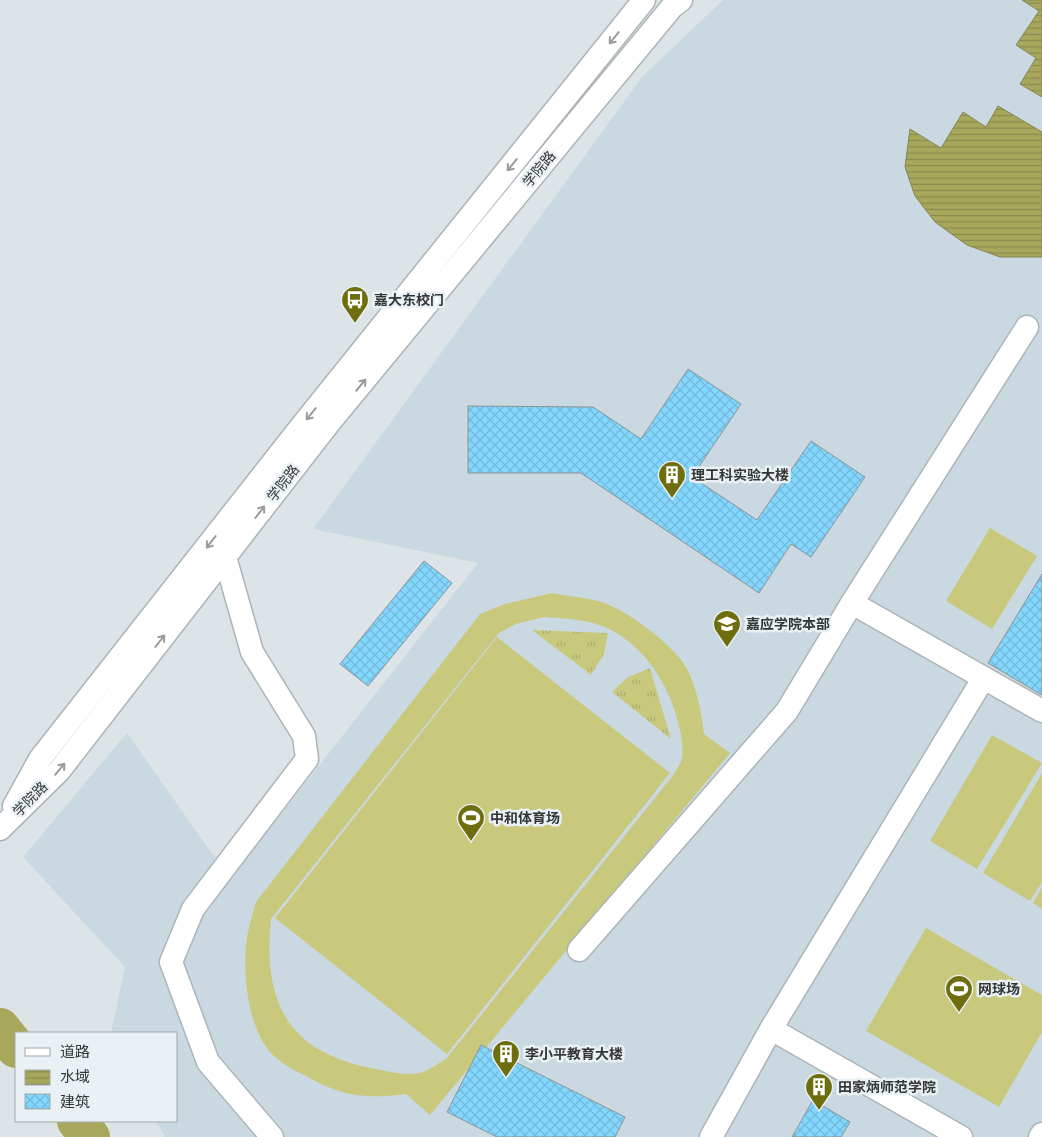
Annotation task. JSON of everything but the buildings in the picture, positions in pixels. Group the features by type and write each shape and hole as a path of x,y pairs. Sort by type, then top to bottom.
{"street":[{"name":"学院路","path":"0,829 40,759 300,428 644,0"},
{"name":"学院路","path":"0,829 59,771 330,423 672,8 681,0"},
{"path":"579,950 787,710 852,603 1027,327"},
{"path":"225,558 252,652 304,736 307,759 193,909 171,962 208,1062 272,1137"},
{"path":"852,603 1042,711"},
{"path":"711,1137 771,1029 983,679"},
{"path":"771,1029 961,1137"}],"shaded area":[{"name":"嘉应学院本部","path":"723,0 1042,0 1042,1137 165,1137 157,1122 178,1122 178,1032 111,1032 125,967 23,857 127,733 230,879 478,563 313,529 642,77"}],"green space":[{"path":"990,528 1037,556 992,629 946,601"},
{"path":"552,593 587,598 608,604 631,617 655,634 682,661 694,686 700,706 704,734 730,753 430,1115 406,1094 367,1096 332,1089 286,1066 275,1057 259,1035 250,1005 245,959 247,941 256,902 480,614 505,604","holes":["544,617 578,620 603,626 624,638 646,658 663,683 675,711 682,744 680,764 674,774 446,1059 423,1072 407,1074 353,1064 327,1054 303,1038 293,1028 279,1005 270,969 271,919 499,633 516,624"]},
{"path":"532,630 608,633 604,654 591,675"},
{"path":"497,637 670,773 447,1054 275,918"},
{"path":"650,668 671,739 612,692 628,677"},
{"path":"992,735 1042,763 977,869 930,841"},
{"path":"1042,773 1042,882 1030,901 983,873"},
{"path":"1042,887 1042,909 1033,903"},
{"name":"网球场","path":"926,928 1042,995 1042,1032 999,1107 866,1031"}],"water":[{"path":"1022,0 1042,0 1042,97 1020,84 1036,58 1016,45 1039,11"},
{"path":"998,106 1042,132 1042,257 1000,257 967,245 935,222 915,196 905,167 910,129 941,148 963,112 986,127"}],"waterway":[{"path":"0,1028 15,1047"},
{"path":"78,1122 90,1137"}],"place":[{"name":"嘉大东校门","path":"355,324"},
{"name":"理工科实验大楼","path":"672,499"},
{"name":"嘉应学院本部","path":"727,648"},
{"name":"中和体育场","path":"471,842"},
{"name":"网球场","path":"959,1013"},
{"name":"李小平教育大楼","path":"506,1078"},
{"name":"田家炳师范学院","path":"819,1111"}]}
